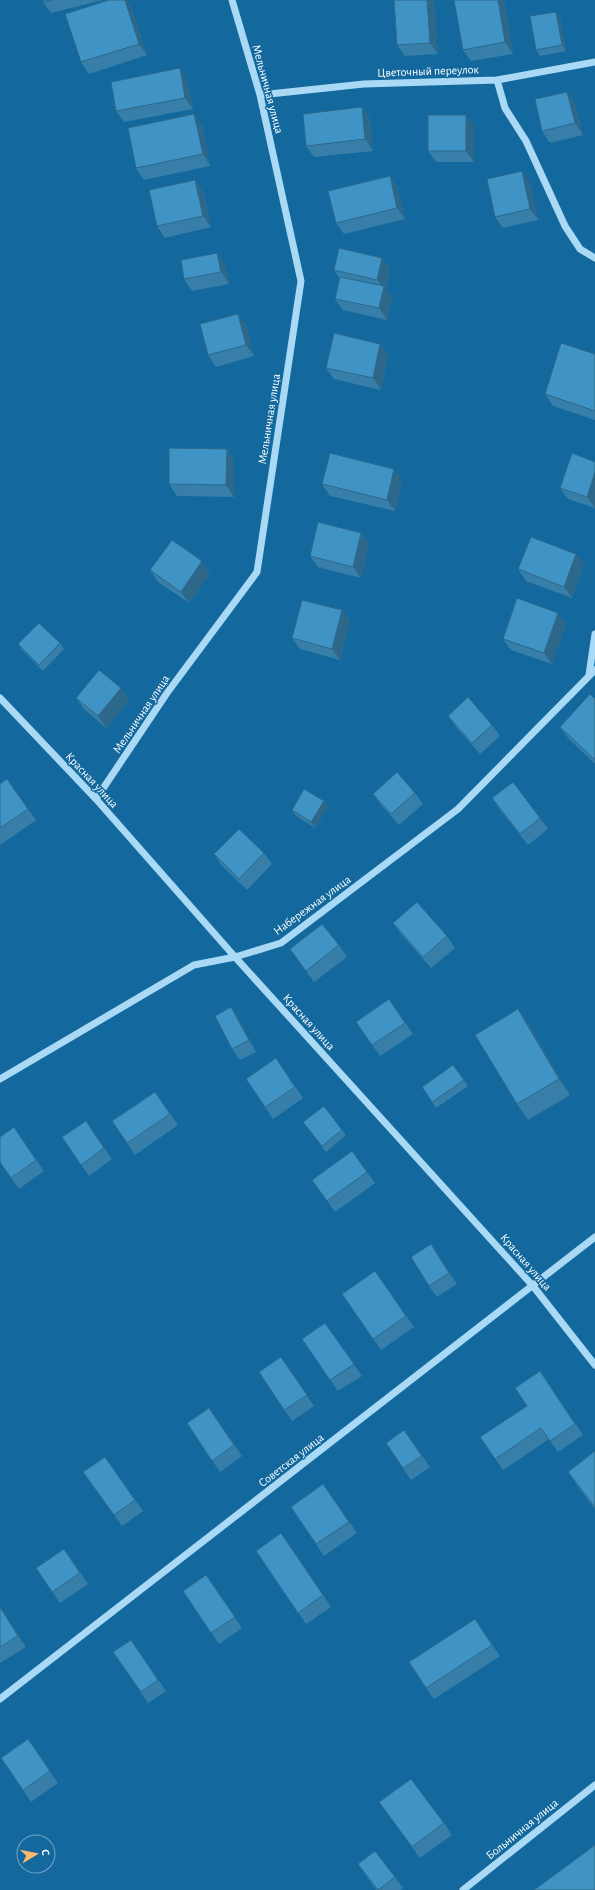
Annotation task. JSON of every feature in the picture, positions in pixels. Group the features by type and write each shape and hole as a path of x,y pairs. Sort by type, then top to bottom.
{"street":[{"name":"Мельничная улица","path":"96,800 167,693 257,572 301,281 260,95 232,0"},
{"name":"Цветочный переулок","path":"260,95 364,84 497,80 595,62"},
{"path":"497,80 505,108 526,141 565,226 580,249 595,258"},
{"path":"589,675 595,634"},
{"name":"Набережная улица","path":"0,1079 194,965 235,957 281,943 458,809 595,670"},
{"name":"Красная улица","path":"0,698 96,800 235,957 533,1286 595,1365"},
{"name":"Советская улица","path":"0,1699 595,1237"},
{"name":"Больничная улица","path":"463,1890 595,1785"}],"building":[{"path":"109,0 125,0 139,44 81,62 65,14"},
{"path":"394,0 427,0 430,43 397,45"},
{"path":"454,0 498,0 505,42 463,50"},
{"path":"556,12 562,45 536,50 530,16"},
{"path":"180,68 185,98 116,111 111,82"},
{"path":"567,92 575,123 542,131 535,99"},
{"path":"362,107 365,139 306,146 303,114"},
{"path":"194,114 203,154 136,168 128,128"},
{"path":"428,115 466,115 466,151 428,151"},
{"path":"522,171 530,209 495,217 487,179"},
{"path":"390,176 397,208 336,223 328,191"},
{"path":"195,180 203,216 157,226 149,190"},
{"path":"339,248 382,258 377,280 334,270"},
{"path":"217,253 221,272 184,279 181,260"},
{"path":"340,277 384,286 379,308 335,299"},
{"path":"238,314 246,345 208,355 200,324"},
{"path":"334,333 380,344 373,378 326,368"},
{"path":"561,343 595,354 595,411 545,394"},
{"path":"169,448 227,449 226,485 169,484"},
{"path":"330,453 394,469 387,500 322,484"},
{"path":"572,453 595,462 595,472 587,497 560,488"},
{"path":"318,522 361,533 353,567 310,556"},
{"path":"531,537 576,554 564,587 518,569"},
{"path":"172,540 202,561 181,592 150,570"},
{"path":"517,598 558,613 544,653 503,639"},
{"path":"302,600 342,610 332,649 292,638"},
{"path":"39,623 60,643 39,665 18,644"},
{"path":"99,670 121,688 98,716 76,698"},
{"path":"590,694 595,699 595,760 560,727"},
{"path":"468,697 492,725 472,743 448,716"},
{"path":"397,772 415,793 391,814 373,794"},
{"path":"7,779 28,809 0,828 0,784"},
{"path":"513,782 540,818 520,834 492,798"},
{"path":"304,789 324,801 311,822 292,810"},
{"path":"239,829 264,853 239,879 214,854"},
{"path":"417,902 447,936 423,957 393,923"},
{"path":"322,924 339,945 306,971 290,949"},
{"path":"389,999 405,1023 372,1045 356,1022"},
{"path":"231,1007 249,1040 232,1049 215,1016"},
{"path":"518,1009 559,1079 517,1104 475,1035"},
{"path":"276,1058 295,1087 265,1107 246,1079"},
{"path":"453,1065 464,1080 432,1102 422,1087"},
{"path":"155,1092 170,1114 127,1143 112,1121"},
{"path":"324,1106 342,1130 322,1146 303,1122"},
{"path":"86,1121 104,1148 81,1165 62,1137"},
{"path":"14,1127 36,1160 11,1178 0,1162 0,1137"},
{"path":"352,1151 367,1172 327,1201 312,1180"},
{"path":"431,1244 449,1273 429,1286 411,1257"},
{"path":"375,1271 406,1316 373,1339 342,1294"},
{"path":"325,1323 354,1364 330,1380 302,1339"},
{"path":"281,1357 307,1395 284,1410 259,1372"},
{"path":"540,1371 575,1424 550,1441 541,1428 495,1459 480,1437 527,1406 515,1388"},
{"path":"209,1408 234,1445 212,1461 187,1423"},
{"path":"404,1430 422,1456 403,1468 386,1443"},
{"path":"595,1451 595,1507 568,1472"},
{"path":"105,1457 135,1500 114,1515 83,1472"},
{"path":"323,1484 349,1522 316,1544 291,1507"},
{"path":"281,1533 323,1595 298,1613 256,1551"},
{"path":"64,1549 80,1573 52,1592 36,1568"},
{"path":"206,1575 235,1617 211,1633 183,1591"},
{"path":"0,1607 18,1636 0,1647"},
{"path":"475,1619 492,1645 426,1688 409,1662"},
{"path":"131,1640 158,1680 141,1692 113,1652"},
{"path":"28,1739 50,1771 23,1790 1,1758"},
{"path":"411,1779 444,1823 412,1847 379,1802"},
{"path":"595,1845 595,1890 534,1890"},
{"path":"375,1851 395,1877 378,1890 358,1864"}]}
